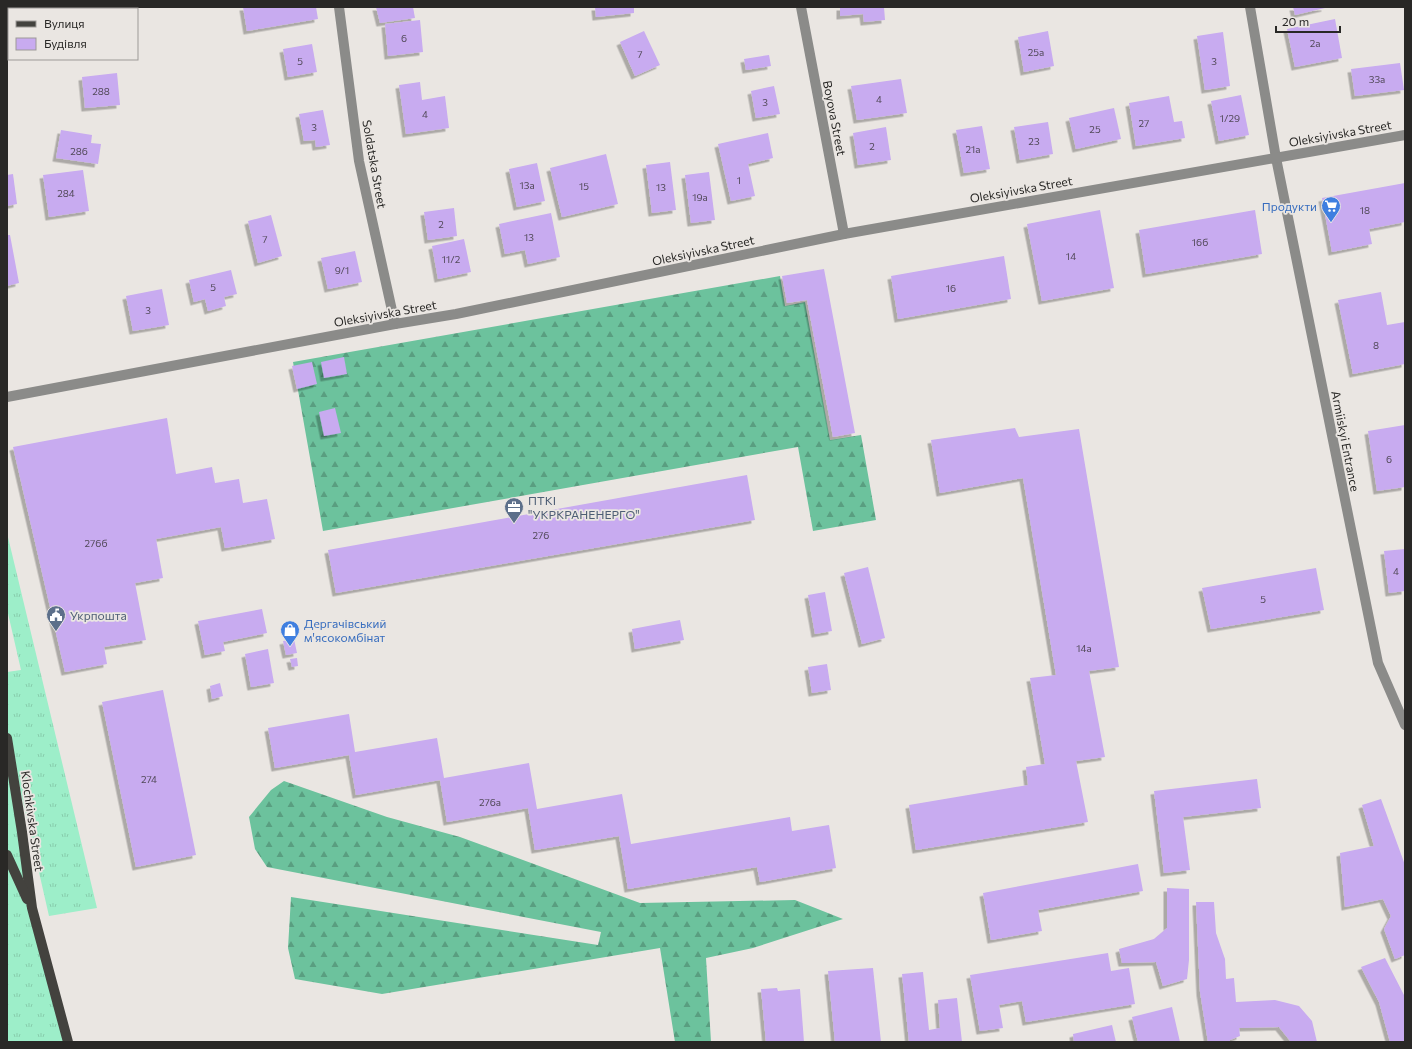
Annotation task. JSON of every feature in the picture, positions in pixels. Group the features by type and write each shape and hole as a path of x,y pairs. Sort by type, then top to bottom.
{"main road":[{"name":"Klochkivska Street","path":"7,738 32,908 68,1042"},
{"name":"Klochkivska Street","path":"7,856 32,908"}],"street":[{"name":"Soldatska Street","path":"339,7 359,161 395,324"},
{"name":"Boyova Street","path":"801,7 844,234"},
{"name":"Armiiskyi Entrance","path":"1250,7 1276,158 1378,663 1405,725"},
{"name":"Oleksiyivska Street","path":"7,397 395,324 456,314 844,234 1405,135"}],"green space":[{"path":"780,276 785,306 805,302 830,440 861,435 876,520 813,531 798,447 323,531 293,362"},
{"path":"7,533 97,908 49,916 7,732 7,672 21,670 7,609"},
{"path":"7,738 32,908 68,1042 7,1042"},
{"path":"284,781 387,817 460,837 640,903 795,900 843,919 753,948 706,958 711,1042 675,1042 660,948 382,994 295,979 288,948 291,897 598,945 601,932 267,867 255,849 249,817 271,790"}],"building":[{"path":"243,7 316,7 318,19 247,31"},
{"path":"376,7 413,7 415,18 380,23"},
{"path":"595,7 634,7 634,13 596,17"},
{"path":"840,7 884,7 885,20 864,22 863,14 840,16"},
{"path":"1293,7 1325,7 1325,8 1295,15"},
{"path":"1335,19 1342,58 1295,67 1287,29"},
{"path":"420,20 423,52 388,56 385,24"},
{"path":"644,31 660,65 635,76 620,42"},
{"path":"1048,31 1054,66 1024,72 1018,37"},
{"path":"1223,32 1230,86 1205,90 1197,36"},
{"path":"312,44 317,72 288,77 283,49"},
{"path":"769,55 771,66 746,70 744,59"},
{"path":"1400,63 1404,90 1355,96 1351,69"},
{"path":"117,73 120,105 85,108 82,77"},
{"path":"901,79 907,113 857,120 851,86"},
{"path":"420,82 422,100 445,96 449,128 406,134 399,85"},
{"path":"774,86 780,114 756,118 751,91"},
{"path":"1241,95 1249,135 1219,141 1211,101"},
{"path":"1169,96 1174,122 1182,121 1185,138 1136,146 1129,103"},
{"path":"1114,108 1121,139 1076,149 1069,118"},
{"path":"323,110 330,145 316,147 315,140 304,141 299,114"},
{"path":"1048,122 1053,154 1020,160 1014,127"},
{"path":"982,126 990,169 964,173 956,130"},
{"path":"886,127 891,160 858,165 853,133"},
{"path":"61,130 92,135 91,143 101,144 98,164 56,158"},
{"path":"768,133 773,158 748,164 755,196 731,201 718,144"},
{"path":"606,154 618,204 562,217 550,168"},
{"path":"670,162 676,210 652,213 646,165"},
{"path":"537,163 545,201 517,207 509,169"},
{"path":"83,170 89,211 49,217 43,175"},
{"path":"709,172 715,220 691,223 685,175"},
{"path":"13,174 17,204 7,206 7,175"},
{"path":"1405,183 1405,222 1369,229 1372,244 1332,252 1322,198"},
{"path":"454,208 457,236 428,240 424,212"},
{"path":"1100,210 1114,288 1042,301 1027,224"},
{"path":"1255,210 1262,254 1146,274 1139,230"},
{"path":"551,213 560,257 528,264 525,250 505,254 499,224"},
{"path":"271,215 282,256 258,263 248,221"},
{"path":"7,235 10,235 19,283 7,286"},
{"path":"464,239 471,272 438,279 432,246"},
{"path":"355,251 362,282 328,289 321,258"},
{"path":"1004,256 1011,299 898,319 891,276"},
{"path":"824,269 855,433 833,437 807,300 787,303 782,276"},
{"path":"231,270 237,294 224,297 226,306 208,311 205,299 194,302 189,280"},
{"path":"162,289 169,325 133,331 126,296"},
{"path":"1381,292 1387,325 1405,322 1405,364 1353,374 1338,300"},
{"path":"344,357 347,374 324,378 321,362"},
{"path":"312,362 317,384 297,389 292,366"},
{"path":"335,408 341,433 324,436 319,412"},
{"path":"167,418 176,474 212,467 215,483 239,479 243,503 267,499 275,539 225,548 221,527 156,539 163,578 135,583 146,640 104,647 107,664 65,672 13,447"},
{"path":"1405,425 1405,487 1377,491 1368,431"},
{"path":"1015,428 1019,437 1079,429 1119,667 1089,671 1105,757 1076,761 1088,822 916,850 909,805 1028,785 1026,767 1045,764 1030,678 1056,675 1023,478 940,493 931,440"},
{"path":"747,475 755,520 336,593 328,550"},
{"path":"1405,549 1405,591 1389,593 1384,551"},
{"path":"868,567 885,638 862,644 844,573"},
{"path":"1316,568 1324,610 1211,629 1202,588"},
{"path":"825,592 832,631 815,634 808,595"},
{"path":"262,609 267,633 223,642 225,651 205,655 198,621"},
{"path":"680,620 684,640 635,649 632,629"},
{"name":"Дергачівський м'ясокомбінат","path":"294,639 297,653 286,655 283,641"},
{"path":"268,649 274,683 251,687 245,654"},
{"path":"297,658 298,666 292,667 290,659"},
{"path":"827,664 831,690 812,693 808,667"},
{"path":"220,683 223,696 212,699 210,686"},
{"path":"163,690 196,855 136,867 102,702"},
{"path":"349,714 355,752 437,738 444,778 529,763 537,809 622,794 631,844 790,817 792,831 829,825 836,868 760,882 757,867 628,889 619,836 535,850 528,808 447,822 440,780 356,795 349,755 275,768 268,728"},
{"path":"1257,779 1261,808 1183,817 1190,870 1164,873 1154,791"},
{"path":"1381,799 1405,865 1405,955 1395,959 1384,929 1391,916 1383,899 1345,907 1340,853 1374,846 1362,805"},
{"path":"1138,864 1143,891 1038,910 1042,931 991,940 983,893"},
{"path":"1167,888 1189,889 1189,960 1187,979 1163,986 1156,962 1122,963 1119,949 1154,939 1167,928"},
{"path":"1196,902 1214,902 1216,933 1225,959 1226,979 1234,978 1236,1002 1275,1000 1299,1006 1312,1021 1317,1042 1291,1042 1279,1027 1239,1028 1240,1036 1230,1040 1230,1042 1208,1042 1200,992"},
{"path":"1108,953 1111,971 1129,968 1135,1004 1026,1022 1022,1001 999,1005 1003,1028 980,1031 970,975"},
{"path":"1385,958 1405,997 1405,1042 1390,1042 1379,1002 1361,967"},
{"path":"873,968 881,1042 835,1042 828,971"},
{"path":"923,972 929,1030 940,1028 938,1000 957,998 962,1042 909,1042 902,974"},
{"path":"777,988 778,991 800,989 804,1042 766,1042 761,989"},
{"path":"1172,1007 1180,1042 1138,1042 1132,1017"},
{"path":"1112,1025 1116,1042 1074,1042 1073,1034"}],"place":[{"name":"Продукти","path":"1331,223"},
{"name":"ПТКІ \"УКРКРАНЕНЕРГО\"","path":"514,524"},
{"name":"Укрпошта","path":"56,632"},
{"name":"Дергачівський м'ясокомбінат","path":"290,647"}]}
